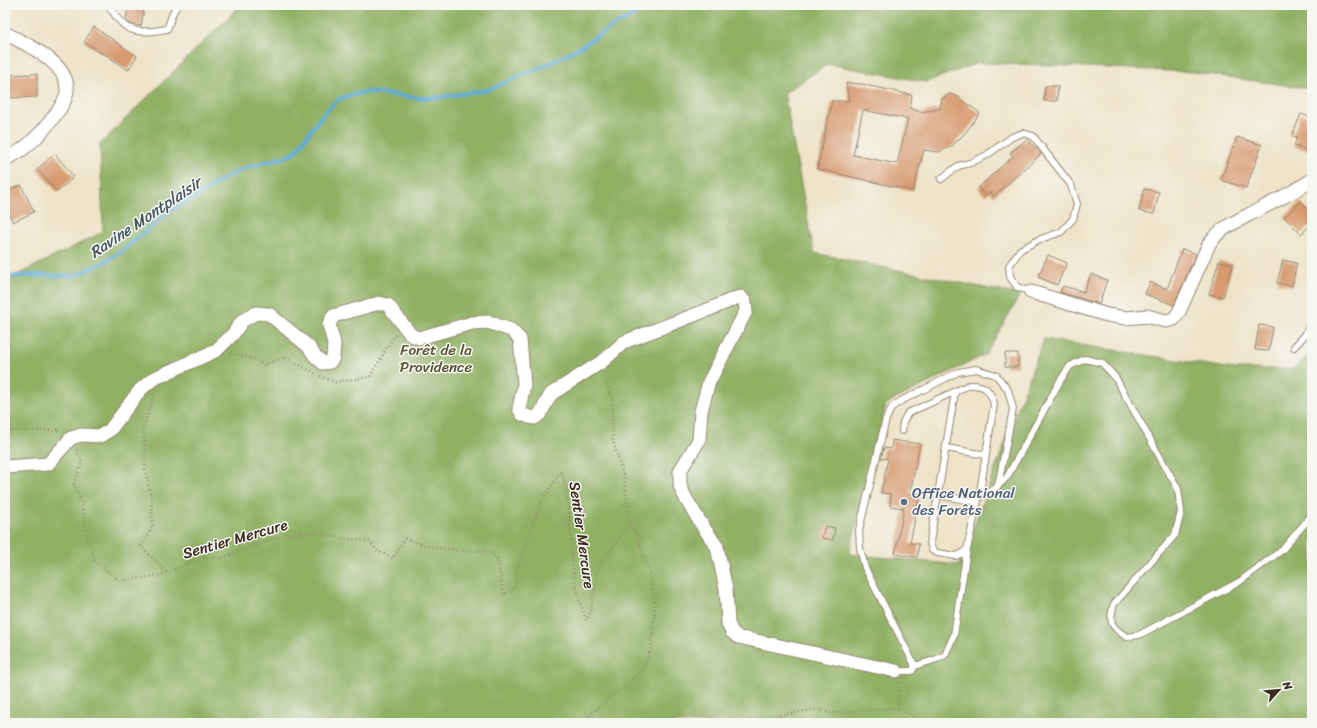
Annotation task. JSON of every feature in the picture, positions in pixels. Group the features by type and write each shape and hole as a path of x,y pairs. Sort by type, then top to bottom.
{"street":[{"path":"5,33 41,52 52,61 61,72 65,80 67,90 56,115 43,132 28,146 5,159"},
{"path":"1031,292 1107,315 1126,318 1147,316 1166,321 1174,318 1179,312 1214,236 1221,230 1295,192 1312,180"},
{"path":"5,467 48,464 71,438 81,434 100,436 110,430 140,390 153,379 217,350 233,334 242,321 256,313 269,314 308,346 315,356 323,363 330,362 333,358 334,343 329,325 333,316 379,304 388,305 411,335 419,338 472,323 488,322 511,330 520,339 524,385 519,408 522,414 535,418 540,414 551,394 603,361 624,342 741,297 745,302 746,311 709,382 701,411 699,440 680,471 680,486 686,499 717,547 726,589 728,624 732,632 738,636 896,671"}],"lane":[{"path":"108,5 123,25 128,28 145,32 167,30 174,10 178,5"},
{"path":"941,179 958,166 970,163 987,155 1012,137 1023,133 1033,136 1071,185 1077,204 1073,219 1061,232 1038,240 1020,250 1009,266 1010,277 1017,287 1031,292"},
{"path":"1294,347 1305,335 1312,322"},
{"path":"980,492 989,492 1007,477 1060,381 1070,366 1086,359 1102,363 1116,377 1178,489 1182,512 1175,535 1114,604 1110,616 1115,629 1127,637 1139,635 1239,582 1282,550 1312,515"},
{"path":"915,666 865,568 860,548 859,530 886,418 892,408 901,400 958,372 976,369 996,375 1008,390 1012,409 998,486"},
{"path":"896,671 912,671 915,666 945,655 954,635 966,549 978,502 986,455 994,404 992,395 986,388 978,385 969,386 908,413 903,422 902,430"},
{"path":"955,392 930,542 932,550 937,554 956,556 962,554 966,549"},
{"path":"946,448 986,455"},
{"path":"938,495 978,502"}],"path":[{"path":"580,723 642,671 651,648 656,609 649,571 637,536 630,524 624,478 612,441 612,398 604,379 603,361"},
{"path":"153,379 156,389 143,429 145,469 151,494 153,526 141,546 167,573"},
{"path":"5,431 61,430 71,438"},
{"name":"Sentier Mercure","path":"71,438 82,462 74,484 81,502 87,533 95,562 120,581 167,573 191,561 212,556 218,559 287,534 314,532 348,540 369,541 378,550 393,558 405,539 433,547 461,551 488,551 497,558 504,595 515,587 517,569 543,498 562,471 567,499 574,576 586,620 591,611 597,570 608,551 630,524"},
{"path":"896,671 900,685 898,708"},
{"path":"744,723 810,710 821,710 831,713 898,708 923,722 985,723"}],"green space":[{"name":"Forêt de la Providence","path":"241,5 1312,5 1312,89 1193,72 978,63 926,82 828,64 784,93 814,253 1020,295 986,354 886,404 849,554 959,565 1044,339 1234,369 1293,369 1312,352 1312,723 5,723 5,281 103,232 100,144"}],"building":[{"path":"128,7 144,9 141,26 131,24 126,21"},
{"path":"94,27 137,56 128,70 84,42"},
{"path":"37,74 37,97 8,98 8,75"},
{"path":"846,83 861,84 912,95 910,108 920,112 940,109 942,99 950,94 958,97 980,113 965,133 952,146 938,152 924,150 913,191 817,169 832,101 849,101","holes":["863,110 908,119 897,164 853,155"]},
{"path":"1045,86 1058,86 1057,101 1044,101"},
{"path":"1301,114 1312,118 1312,152 1294,146 1297,138 1292,136"},
{"path":"1237,137 1262,145 1246,188 1221,180"},
{"path":"1027,139 1041,154 994,196 990,192 985,196 978,188 1013,156 1010,153"},
{"path":"55,154 74,177 57,192 37,169"},
{"path":"21,185 34,212 13,222 5,206 5,192"},
{"path":"1144,189 1159,192 1154,214 1139,211"},
{"path":"1301,202 1312,213 1312,224 1301,234 1284,217"},
{"path":"1182,249 1196,254 1174,305 1145,294 1150,282 1167,289"},
{"path":"1048,255 1067,263 1057,285 1038,277"},
{"path":"1283,260 1297,263 1292,286 1277,283"},
{"path":"1219,261 1233,264 1223,297 1209,294"},
{"path":"1091,274 1107,280 1099,304 1060,292 1063,286 1084,292"},
{"path":"1259,325 1273,327 1269,351 1255,350"},
{"path":"1005,353 1018,353 1018,367 1005,367"},
{"name":"Office National des Forêts","path":"892,440 920,444 910,493 920,494 910,543 919,544 917,557 895,554 904,508 890,506 891,494 881,493 888,459 881,458 884,448 891,449"},
{"path":"825,526 835,528 833,540 822,538"}],"waterway":[{"name":"Ravine Montplaisir","path":"5,277 77,275 103,263 121,252 170,211 201,194 228,176 248,167 286,157 296,151 320,118 341,98 354,94 370,92 419,98 433,98 488,90 550,63 653,5"}],"place":[{"name":"Office National des Forêts","path":"904,502"}]}
